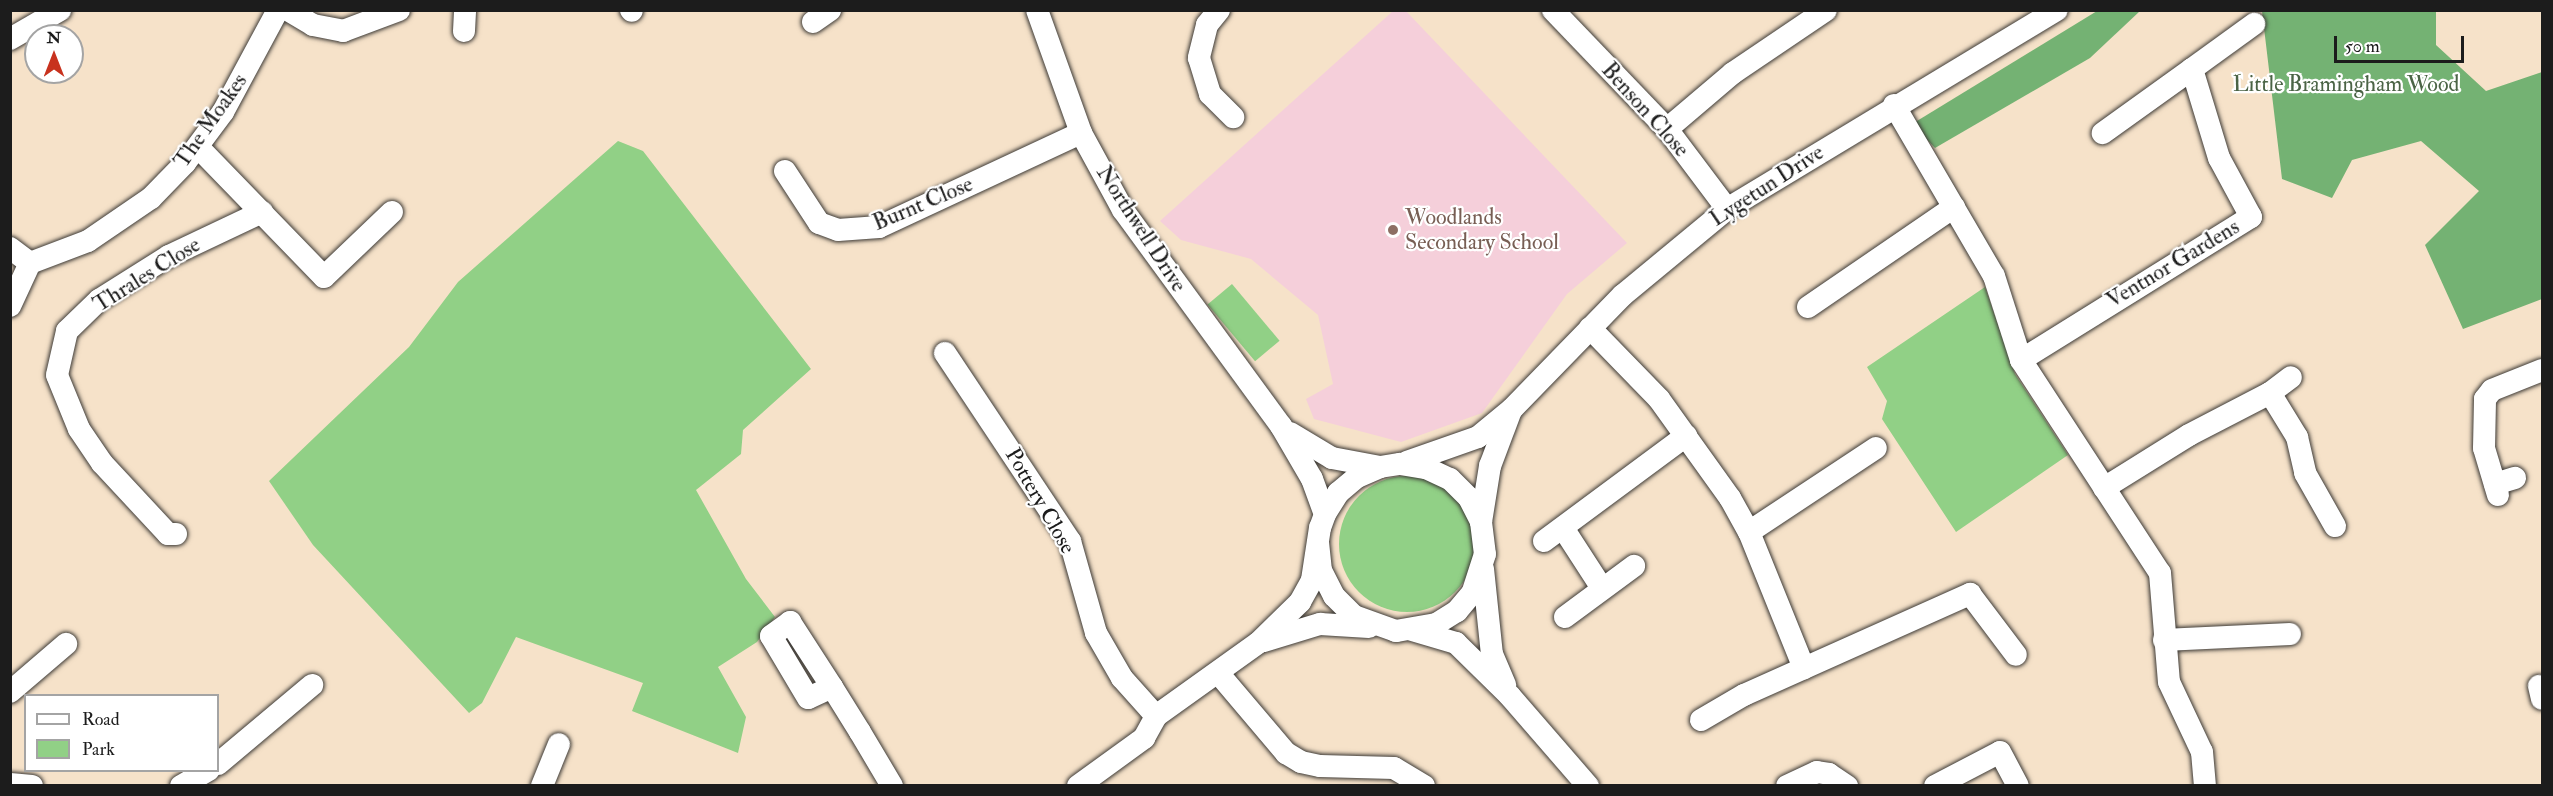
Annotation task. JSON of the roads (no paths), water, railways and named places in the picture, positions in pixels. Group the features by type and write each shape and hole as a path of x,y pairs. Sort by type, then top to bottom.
{"street":[{"path":"10,39 60,10"},
{"name":"The Moakes","path":"30,263 88,241 125,218 151,198 198,147 239,84 278,10"},
{"path":"288,10 313,25 343,31 399,10"},
{"name":"Northwell Drive","path":"1037,10 1081,132 1123,210 1281,426 1312,479 1325,514"},
{"path":"1220,10 1207,25 1199,58 1210,94 1233,117"},
{"path":"1667,129 1733,73 1826,10"},
{"name":"Lygetun Drive","path":"1390,465 1478,437 1512,409 1639,280 1727,209 1894,105 2057,10"},
{"name":"Benson Close","path":"1558,12 1667,129 1727,209"},
{"path":"2103,133 2254,24"},
{"name":"Ventnor Gardens","path":"2021,360 2251,217 2219,158 2192,69"},
{"path":"1894,105 1994,276 2021,360 2160,573 2169,682 2202,752 2205,786"},
{"name":"Burnt Close","path":"785,171 819,223 837,230 879,227 1081,132"},
{"path":"198,147 324,277 392,212"},
{"path":"1808,307 1954,207"},
{"name":"Thrales Close","path":"176,534 168,534 102,463 79,429 57,375 67,331 99,300 169,256 262,212"},
{"path":"10,248 30,263 10,306"},
{"path":"1590,328 1659,399 1730,498 1749,532 1804,668"},
{"name":"Pottery Close","path":"945,353 1070,541 1096,633 1122,678 1156,716"},
{"path":"2503,485 2484,448 2486,381 2542,370"},
{"path":"2104,488 2189,435 2270,393 2291,377"},
{"path":"2270,393 2297,437 2306,473 2335,526"},
{"path":"1510,696 1492,654 1483,569 1485,554 1481,522 1490,466 1512,409"},
{"name":"Northwell Drive","path":"1281,426 1332,458 1390,465"},
{"path":"1544,541 1686,436"},
{"path":"1749,532 1876,448"},
{"path":"1085,780 1143,738 1156,716 1219,674 1258,643 1300,602 1312,580 1325,514 1338,493 1357,477 1390,465 1426,468 1450,479 1469,498 1481,522"},
{"path":"1563,528 1602,588"},
{"path":"1318,543 1321,571 1334,596 1354,616 1380,628"},
{"path":"1565,617 1634,566"},
{"path":"1412,630 1436,624 1456,610 1473,592 1483,569"},
{"path":"1701,720 1744,695 1970,594 2016,655"},
{"path":"1258,643 1320,624 1412,630 1456,643 1510,696 1588,786"},
{"path":"2164,640 2290,634"},
{"path":"10,692 66,645"},
{"path":"1219,674 1286,753 1301,762 1320,766 1394,768 1424,786"},
{"path":"219,763 312,686"},
{"path":"832,687 892,786"},
{"path":"542,786 559,744"},
{"path":"1935,786 2000,752 2018,786"},
{"path":"181,786 207,772"},
{"path":"1787,786 1817,772 1829,774 1847,786"},
{"path":"10,784 32,786"}],"place":[{"name":"Woodlands Secondary School","path":"1393,230"}],"park label":[{"name":"Little Bramingham Wood","path":"2346,85"}]}
